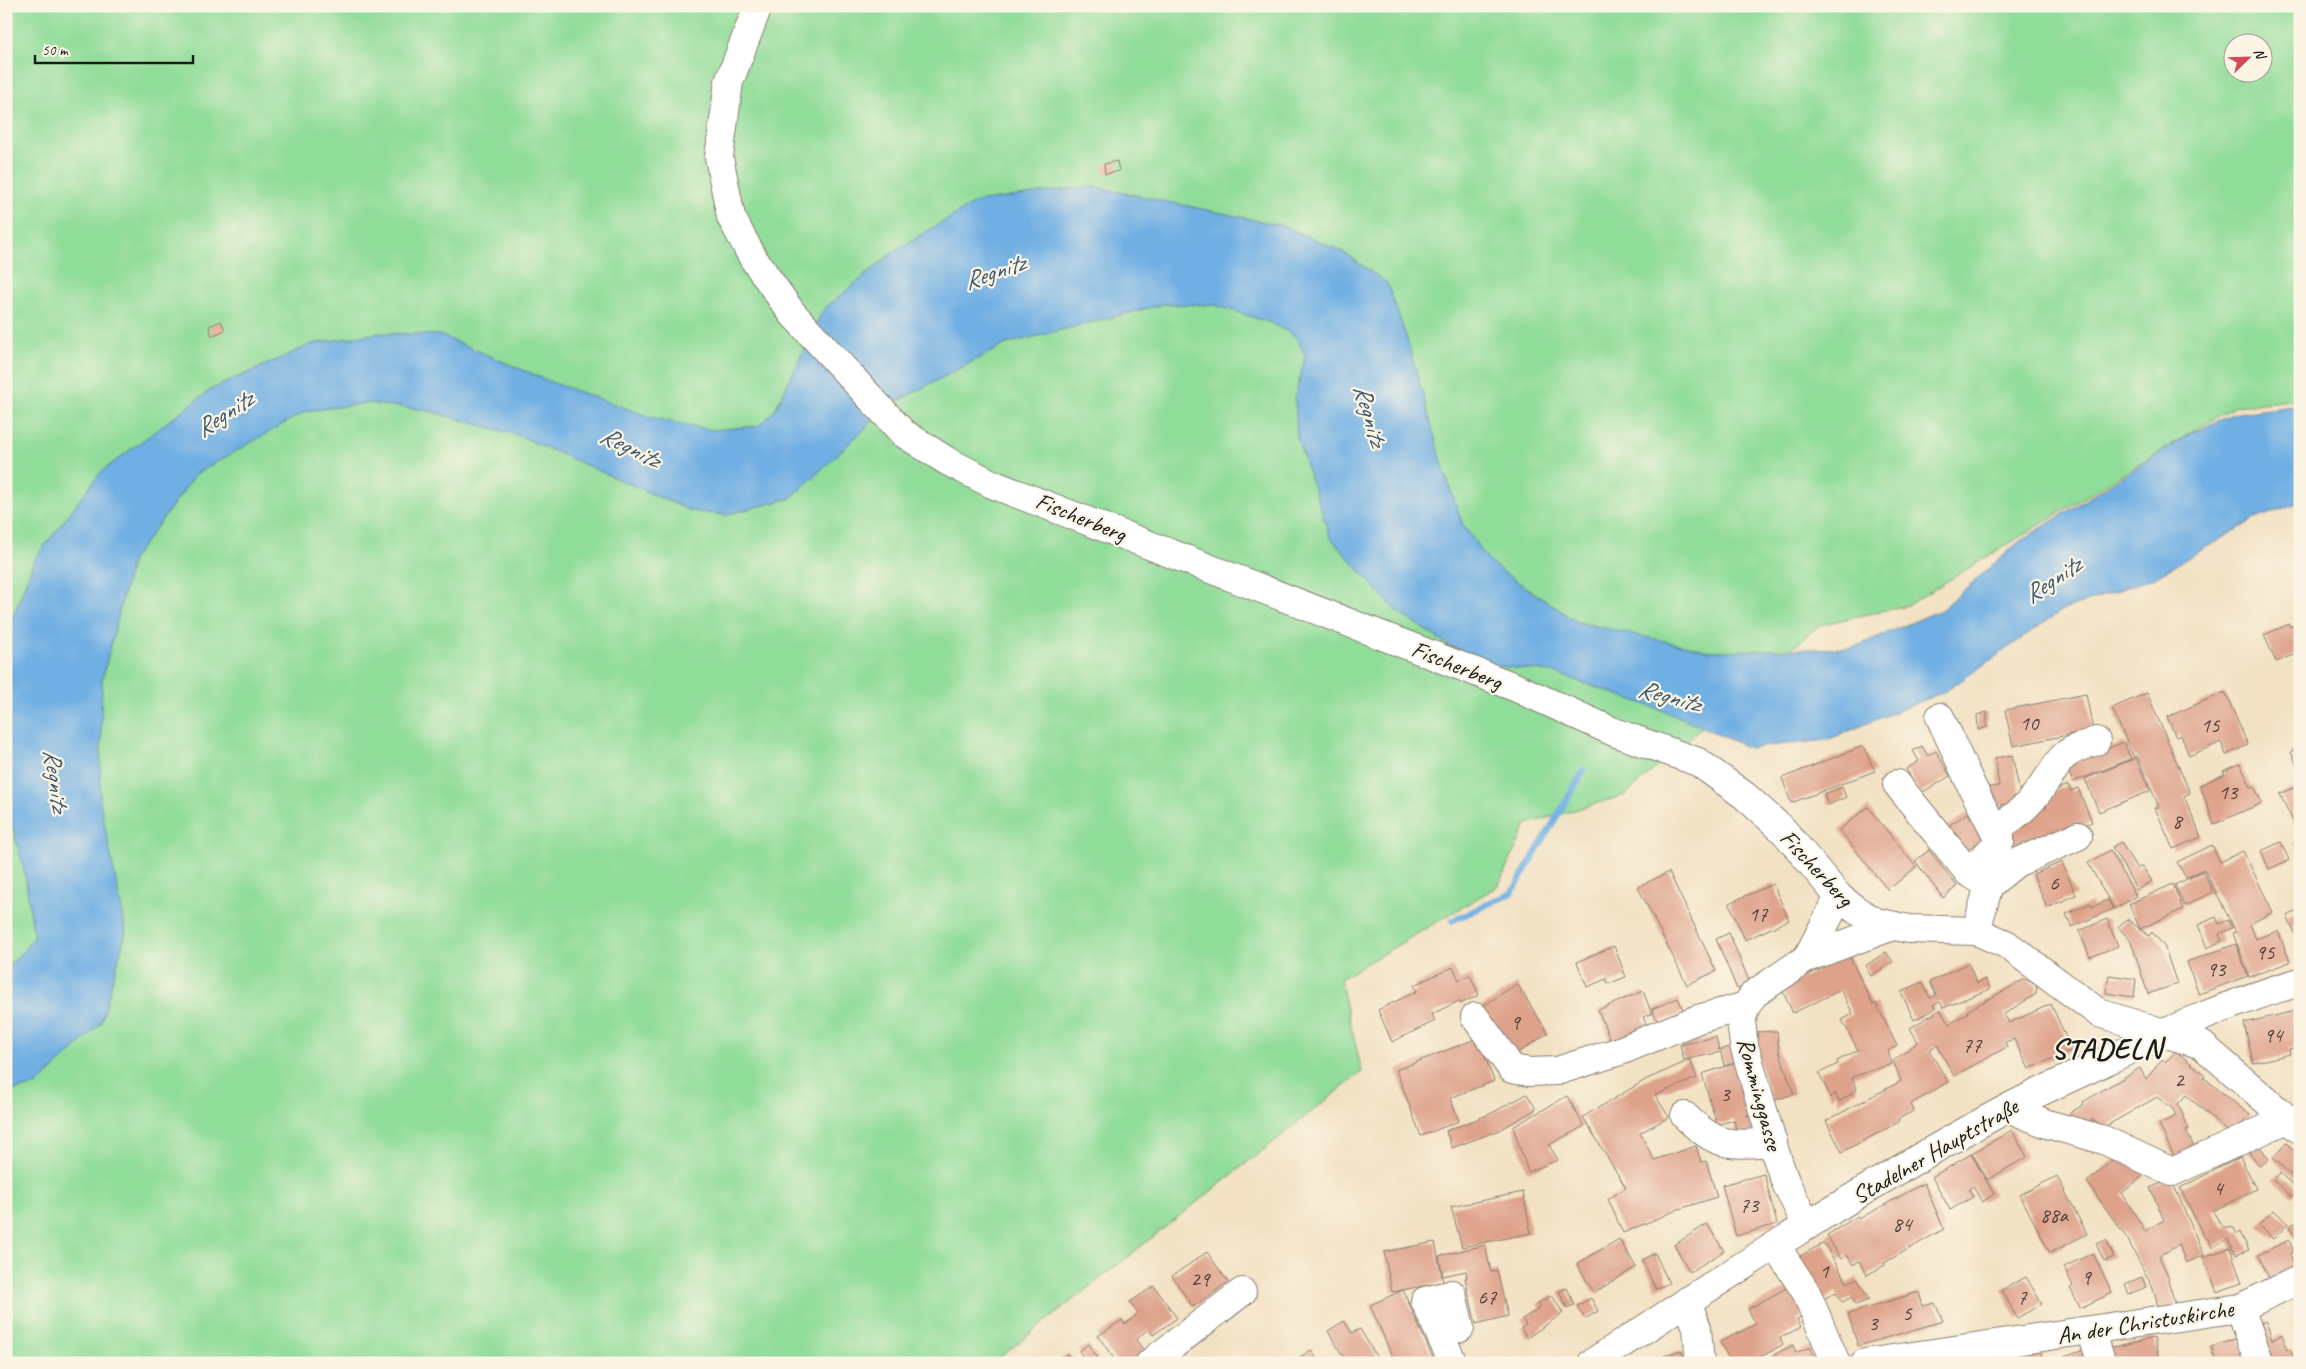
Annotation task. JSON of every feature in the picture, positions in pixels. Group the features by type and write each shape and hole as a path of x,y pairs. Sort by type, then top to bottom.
{"main road":[{"name":"Fischerberg","path":"758,6 730,82 719,157 730,218 753,258 792,313 903,433 947,461 992,484 1507,685 1614,732 1698,762 1745,796 1784,831 1839,897 1856,910 1876,922 1893,926 1909,929 1976,931 2006,944 2099,1012 2202,1045 2294,1125"},
{"path":"1940,717 2000,841"},
{"path":"1976,931 1978,879 2000,841 2000,825 2012,819 2021,811 2049,778 2061,758 2068,752 2096,741"},
{"path":"1897,784 1978,879"},
{"path":"1978,879 2078,836"},
{"name":"Romminggasse","path":"1807,958 1839,897"},
{"name":"Romminggasse","path":"1807,1226 1785,1181 1772,1142 1744,1045 1741,1021 1746,1006 1754,994 1807,958 1893,926"},
{"name":"Stadelner Hauptstraße","path":"1592,1363 1907,1164 2008,1108 2164,1033 2268,991 2300,982"},
{"path":"1475,1017 1512,1069 1529,1072 1557,1072 1620,1051 1698,1018 1746,1006"},
{"path":"2008,1108 2048,1124 2104,1140 2172,1172 2294,1125"},
{"path":"1686,1116 1703,1134 1731,1145 1772,1142"},
{"path":"1776,1246 1806,1292 1836,1363"},
{"name":"An der Christuskirche","path":"1866,1363 2240,1308 2300,1279"},
{"path":"1150,1363 1242,1292"},
{"path":"1453,1363 1425,1301 1452,1294 1460,1328"},
{"path":"1688,1301 1697,1328 1700,1363"},
{"path":"2240,1308 2260,1363"},
{"path":"2092,1331 2102,1363"}],"green space":[{"path":"6,6 2300,6 2300,399 2235,406 1908,605 1819,625 1625,795 1527,824 1498,886 1340,979 1362,1072 993,1363 6,1363"}],"water":[{"name":"Regnitz","path":"1091,186 1284,226 1343,252 1387,283 1406,336 1445,473 1463,525 1490,563 1577,622 1710,651 1852,648 1941,610 2019,542 2190,434 2232,414 2300,405 2300,502 2255,519 2155,577 2061,611 1946,691 1827,740 1749,748 1673,714 1552,672 1497,666 1457,651 1395,610 1330,537 1297,438 1295,398 1305,356 1296,337 1274,324 1215,305 1164,304 1006,344 890,405 791,498 725,515 691,511 517,435 425,410 368,403 306,411 196,474 132,560 102,680 100,802 126,931 101,1023 37,1085 6,1092 6,970 34,938 25,874 6,801 6,636 34,560 101,472 210,390 312,344 379,333 440,335 551,382 654,418 711,430 759,426 775,410 823,310 896,250 976,202"}],"building":[{"path":"1117,161 1119,171 1105,174 1104,164"},
{"path":"221,321 225,330 212,336 209,326"},
{"path":"2300,623 2300,652 2276,662 2264,635 2289,624 2290,627"},
{"path":"2225,692 2248,745 2226,755 2221,742 2189,756 2181,735 2176,737 2167,717"},
{"path":"2147,693 2190,793 2184,796 2201,837 2173,849 2155,808 2159,807 2137,756 2134,758 2112,708"},
{"path":"2086,694 2093,730 2013,746 2005,710"},
{"path":"1987,712 1987,727 1978,730 1977,715"},
{"path":"2124,742 2131,759 2073,782 2066,766"},
{"path":"1863,746 1875,771 1791,803 1782,778"},
{"path":"1922,746 1928,756 1936,751 1950,776 1921,793 1906,769 1919,761 1913,751"},
{"path":"2300,748 2300,768 2298,768 2291,752"},
{"path":"2012,755 2022,803 2001,805 2002,810 1988,812 1981,788 1999,786 1995,758"},
{"path":"2136,758 2150,791 2099,812 2085,779"},
{"path":"2240,764 2251,787 2254,786 2262,803 2214,824 2200,785 2225,774 2223,771"},
{"path":"2068,785 2071,791 2078,788 2092,822 2014,853 2004,830 2029,814 2047,807 2042,796"},
{"path":"2300,785 2300,827 2296,828 2280,794"},
{"path":"1842,787 1846,797 1828,805 1824,794"},
{"path":"1868,807 1916,867 1888,890 1839,830"},
{"path":"1968,813 1985,838 1961,853 1945,828"},
{"path":"2300,840 2300,856 2294,843"},
{"path":"2121,842 2137,869 2142,866 2152,881 2137,890 2112,847"},
{"path":"2281,842 2289,860 2269,869 2261,851"},
{"path":"2212,845 2220,862 2243,851 2273,912 2250,924 2256,939 2278,931 2290,962 2249,977 2233,933 2236,932 2204,869 2186,878 2177,862"},
{"path":"1929,850 1957,886 1943,898 1915,861"},
{"path":"2110,850 2136,896 2114,909 2088,863"},
{"path":"2062,862 2076,895 2047,908 2033,874"},
{"path":"2203,871 2213,892 2184,906 2175,885"},
{"path":"1669,872 1716,971 1687,985 1638,887"},
{"path":"1773,884 1789,920 1745,940 1729,903"},
{"path":"2173,884 2183,909 2140,929 2129,904"},
{"path":"2108,900 2113,909 2072,927 2066,914 2091,903 2092,907"},
{"path":"2300,910 2300,945 2287,916"},
{"path":"2216,917 2219,924 2228,920 2232,928 2219,934 2222,941 2207,948 2198,925"},
{"path":"2107,919 2118,946 2090,957 2079,931"},
{"path":"2127,919 2149,936 2152,932 2164,946 2177,984 2148,994 2131,941 2118,927"},
{"path":"1729,933 1750,983 1737,989 1716,939"},
{"path":"2236,944 2248,976 2199,994 2187,962"},
{"path":"1614,946 1626,977 1608,984 1606,979 1587,987 1577,962"},
{"path":"1886,952 1893,962 1871,976 1865,966"},
{"path":"1849,955 1873,1005 1876,1003 1897,1046 1888,1051 1892,1064 1852,1077 1857,1090 1839,1102 1835,1093 1831,1098 1819,1073 1838,1064 1837,1061 1858,1050 1842,1020 1853,1014 1841,990 1793,1013 1781,988"},
{"path":"1968,963 1977,983 1985,979 1990,989 1943,1008 1940,1002 1933,1005 1935,1009 1914,1020 1901,992 1922,982 1930,998 1936,995 1930,982"},
{"path":"1453,967 1459,980 1470,975 1479,995 1460,1004 1459,1001 1432,1014 1435,1021 1392,1042 1378,1010 1417,991 1414,985"},
{"path":"2109,975 2136,979 2134,997 2106,993"},
{"path":"2025,979 2037,985 2036,994 2004,1014 2009,1023 2051,1004 2072,1050 2029,1069 2014,1039 2005,1042 2007,1047 1954,1076 1937,1045 1929,1050 1948,1082 1911,1104 1914,1111 1898,1119 1899,1122 1842,1152 1826,1121 1901,1081 1893,1061 1918,1042 1910,1028 1940,1010 1949,1024 1968,1013 1967,1011"},
{"path":"1517,984 1548,1033 1513,1056 1481,1007"},
{"path":"1643,991 1652,1014 1643,1017 1647,1026 1611,1042 1598,1010"},
{"path":"1678,998 1684,1012 1658,1023 1652,1009"},
{"path":"2300,1010 2300,1047 2289,1049 2290,1054 2253,1063 2244,1023"},
{"path":"1777,1031 1779,1051 1794,1094 1772,1101 1757,1055 1757,1032"},
{"path":"1716,1037 1719,1050 1732,1046 1736,1063 1724,1066 1721,1052 1684,1060 1680,1045"},
{"path":"1478,1038 1494,1081 1450,1098 1459,1121 1421,1136 1396,1070"},
{"path":"2176,1051 2205,1075 2203,1077 2250,1115 2232,1135 2186,1095 2178,1104 2189,1129 2186,1130 2197,1154 2177,1163 2159,1124 2176,1116 2173,1109 2157,1097 2099,1130 2093,1119 2079,1128 2070,1113 2084,1104 2083,1102 2140,1068 2146,1079 2162,1060 2165,1063"},
{"path":"1690,1060 1697,1078 1655,1095 1669,1117 1640,1133 1654,1160 1696,1146 1701,1162 1706,1161 1717,1197 1679,1209 1623,1233 1608,1199 1626,1188 1583,1117 1647,1079"},
{"path":"1735,1063 1751,1114 1746,1116 1751,1115 1755,1131 1737,1136 1734,1120 1717,1125 1702,1074"},
{"path":"1527,1094 1536,1109 1500,1130 1452,1148 1446,1131 1490,1114"},
{"path":"1567,1096 1584,1126 1549,1145 1558,1160 1528,1172 1513,1127"},
{"path":"2012,1130 2027,1157 1987,1180 1972,1153"},
{"path":"2286,1143 2300,1155 2300,1183 2273,1158"},
{"path":"2258,1144 2269,1159 2260,1166 2248,1151"},
{"path":"2123,1151 2144,1175 2122,1193 2145,1231 2164,1220 2150,1188 2171,1179 2204,1255 2186,1263 2179,1245 2159,1256 2169,1278 2176,1307 2159,1309 2152,1286 2128,1240 2087,1182"},
{"path":"1971,1154 1994,1194 1982,1202 1973,1186 1969,1189 1973,1197 1950,1210 1932,1177"},
{"path":"2240,1157 2256,1189 2213,1211 2222,1227 2234,1228 2237,1234 2240,1232 2249,1250 2236,1255 2228,1239 2212,1247 2207,1237 2205,1238 2180,1188"},
{"path":"2280,1173 2298,1190 2292,1197 2273,1180"},
{"path":"1764,1174 1777,1224 1736,1236 1722,1185"},
{"path":"2057,1176 2087,1234 2050,1253 2020,1195"},
{"path":"1924,1183 1944,1229 1884,1263 1885,1265 1867,1275 1859,1261 1853,1265 1847,1255 1841,1259 1827,1235 1858,1216 1859,1219"},
{"path":"1523,1192 1531,1233 1462,1247 1451,1207"},
{"path":"2274,1210 2288,1224 2273,1239 2259,1225"},
{"path":"2300,1220 2300,1245 2289,1226"},
{"path":"1707,1224 1724,1251 1690,1272 1674,1245"},
{"path":"1619,1239 1636,1267 1594,1293 1577,1264"},
{"path":"2106,1240 2114,1257 2104,1261 2096,1244"},
{"path":"2289,1240 2294,1252 2290,1254 2296,1268 2270,1280 2258,1255"},
{"path":"1435,1242 1443,1282 1392,1292 1384,1252"},
{"path":"1824,1243 1847,1283 1857,1278 1869,1300 1855,1305 1852,1297 1842,1302 1836,1292 1824,1299 1800,1256"},
{"path":"1485,1245 1491,1272 1497,1270 1508,1316 1476,1324 1465,1278 1467,1278 1466,1271 1443,1276 1439,1256"},
{"path":"2230,1248 2242,1283 2217,1292 2203,1257"},
{"path":"1207,1252 1228,1282 1193,1307 1172,1276"},
{"path":"1655,1253 1669,1283 1656,1289 1642,1260"},
{"path":"2093,1253 2112,1293 2080,1308 2070,1288 2073,1286 2064,1267"},
{"path":"2026,1277 2042,1304 2017,1318 2002,1290"},
{"path":"2142,1277 2146,1287 2129,1294 2125,1284"},
{"path":"1792,1285 1807,1314 1797,1319 1801,1327 1780,1338 1783,1344 1770,1352 1748,1363 1731,1363 1720,1342 1756,1324 1748,1309"},
{"path":"1154,1286 1177,1318 1153,1335 1149,1329 1142,1334 1136,1340 1145,1352 1130,1363 1117,1363 1098,1336 1122,1320 1125,1324 1132,1319 1138,1313 1130,1302"},
{"path":"1567,1288 1574,1305 1567,1308 1559,1291"},
{"path":"1403,1290 1435,1363 1395,1363 1370,1305"},
{"path":"1919,1292 1923,1306 1935,1303 1943,1321 1858,1346 1848,1314"},
{"path":"1552,1295 1563,1313 1527,1338 1521,1328 1526,1325 1522,1319 1540,1308 1537,1304"},
{"path":"1591,1298 1598,1311 1585,1319 1577,1306"},
{"path":"1344,1321 1352,1333 1360,1329 1377,1358 1369,1363 1347,1363 1328,1331"},
{"path":"2266,1321 2272,1340 2282,1335 2288,1350 2291,1349 2297,1363 2270,1363 2256,1325"},
{"path":"2154,1338 2159,1362 2114,1363 2109,1348"},
{"path":"2238,1338 2247,1363 2216,1363 2211,1347"},
{"path":"1088,1344 1101,1363 1088,1363 1079,1351"},
{"path":"1793,1345 1796,1353 1810,1347 1817,1363 1776,1361 1773,1355"},
{"path":"2038,1345 2044,1363 2030,1363 2025,1350"},
{"path":"2086,1349 2091,1363 2049,1363"},
{"path":"1311,1350 1319,1363 1300,1363 1297,1359"},
{"path":"1681,1350 1686,1363 1646,1363"},
{"path":"1068,1354 1075,1363 1056,1363"}],"waterway":[{"path":"1452,921 1512,893 1584,770"}],"district":[{"name":"STADELN","path":"2107,1048"}]}
